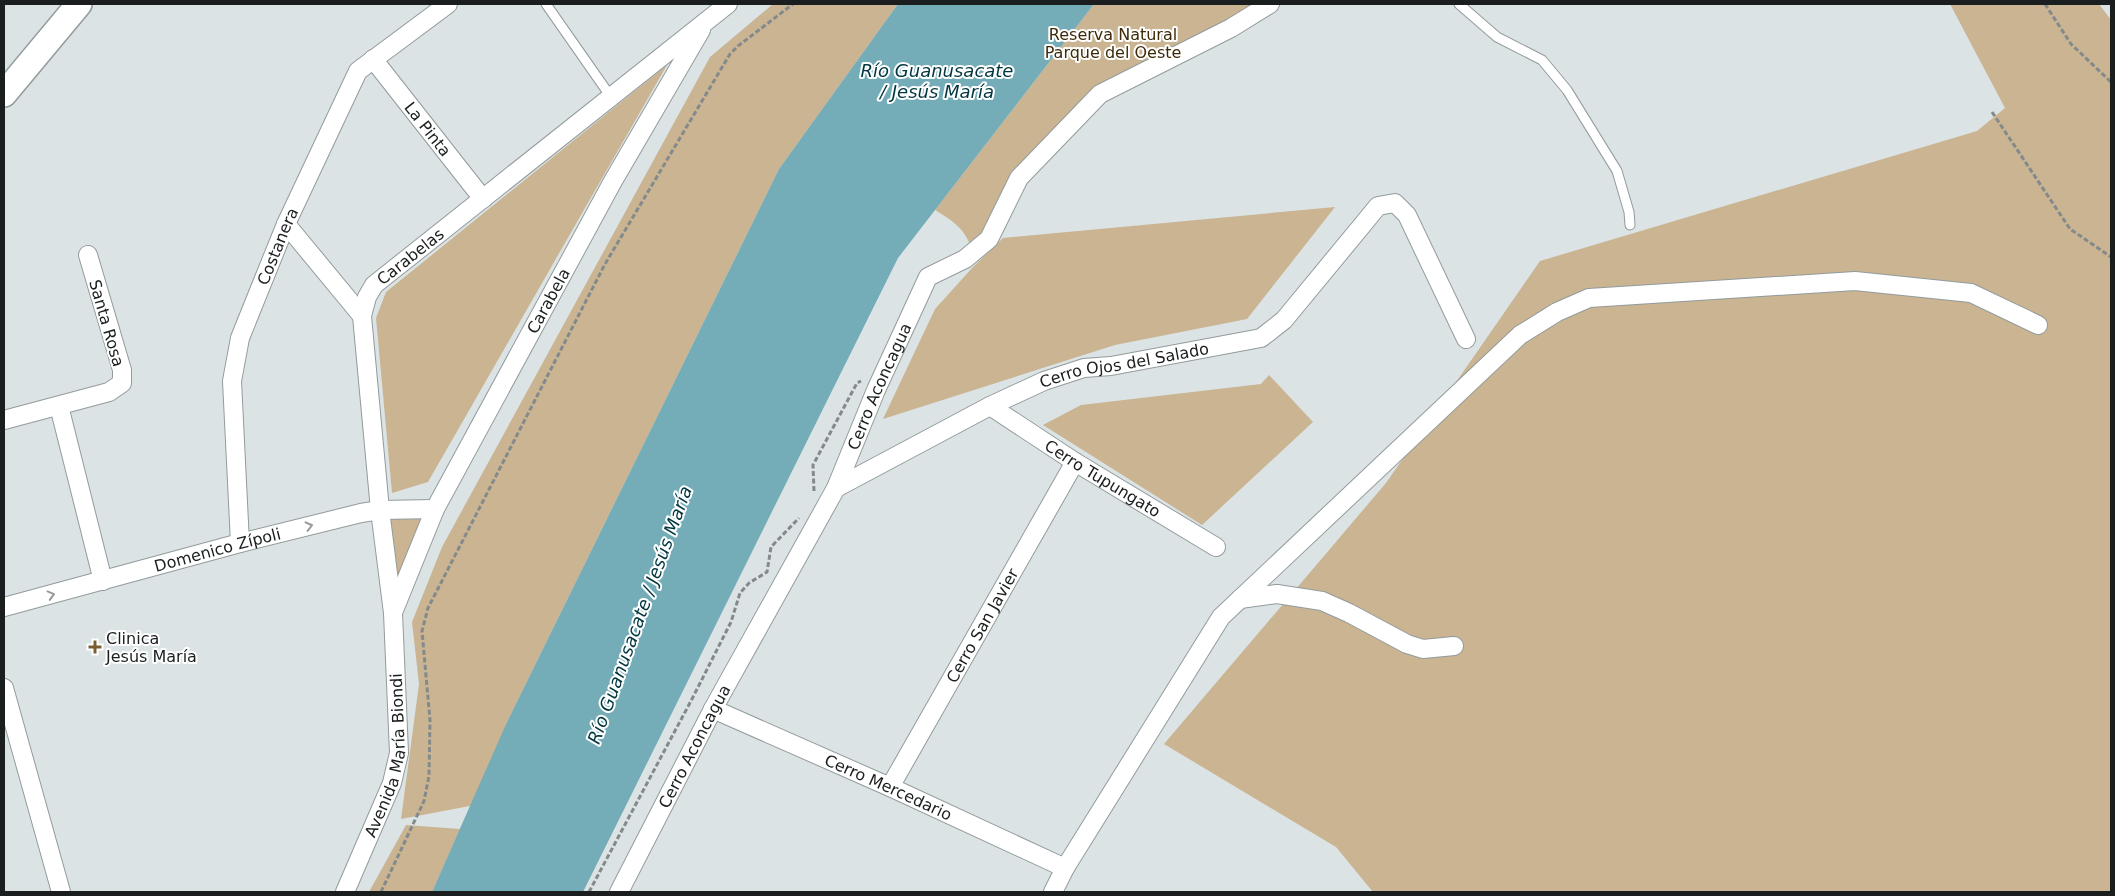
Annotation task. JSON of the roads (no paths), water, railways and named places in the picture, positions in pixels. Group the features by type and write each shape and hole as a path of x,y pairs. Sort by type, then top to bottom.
{"street":[{"path":"4,94 78,4"},
{"name":"Costanera","path":"240,543 232,382 240,338 286,224 350,84 358,71 448,4"},
{"name":"Carabela","path":"393,613 435,508 613,181 706,22 728,4"},
{"name":"Cerro Aconcagua","path":"619,892 713,709 836,488 876,390 928,277 965,259 989,239 1019,178 1100,94 1231,28 1270,4"},
{"name":"Carabelas","path":"393,613 380,510 362,316 367,297 374,285 706,22"},
{"name":"La Pinta","path":"372,59 482,199"},
{"name":"Cerro Ojos del Salado","path":"836,488 990,406 1044,381 1084,368 1111,366 1261,338 1284,320 1378,206 1395,203 1407,215 1466,339"},
{"path":"286,224 362,316"},
{"name":"Santa Rosa","path":"4,420 109,392 122,383 122,370 88,255"},
{"path":"1053,892 1065,868 1221,617 1520,335 1557,312 1589,298 1855,281 1971,293 2038,325"},
{"path":"59,406 103,581"},
{"name":"Cerro Tupungato","path":"990,406 1074,462 1216,547"},
{"name":"Cerro San Javier","path":"890,787 1074,462"},
{"name":"Domenico Zípoli","path":"4,607 240,543 380,510 435,508"},
{"path":"1240,599 1277,594 1322,601 1407,644 1424,650 1454,646"},
{"name":"Avenida María Biondi","path":"345,892 397,768 399,753 393,613"},
{"path":"4,688 61,892"},
{"name":"Cerro Mercedario","path":"713,709 890,787 1065,868"}],"lane":[{"path":"546,4 611,97"},
{"path":"1459,4 1497,37 1542,60 1568,90 1617,170 1629,212 1630,225"}],"water":[{"name":"Río Guanusacate / Jesús María","path":"898,4 1094,4 898,258 583,892 432,892 507,722 779,169"}],"place":[{"name":"Clinica Jesús María","path":"95,647"}],"park label":[{"name":"Reserva Natural Parque del Oeste","path":"1113,43"}]}
